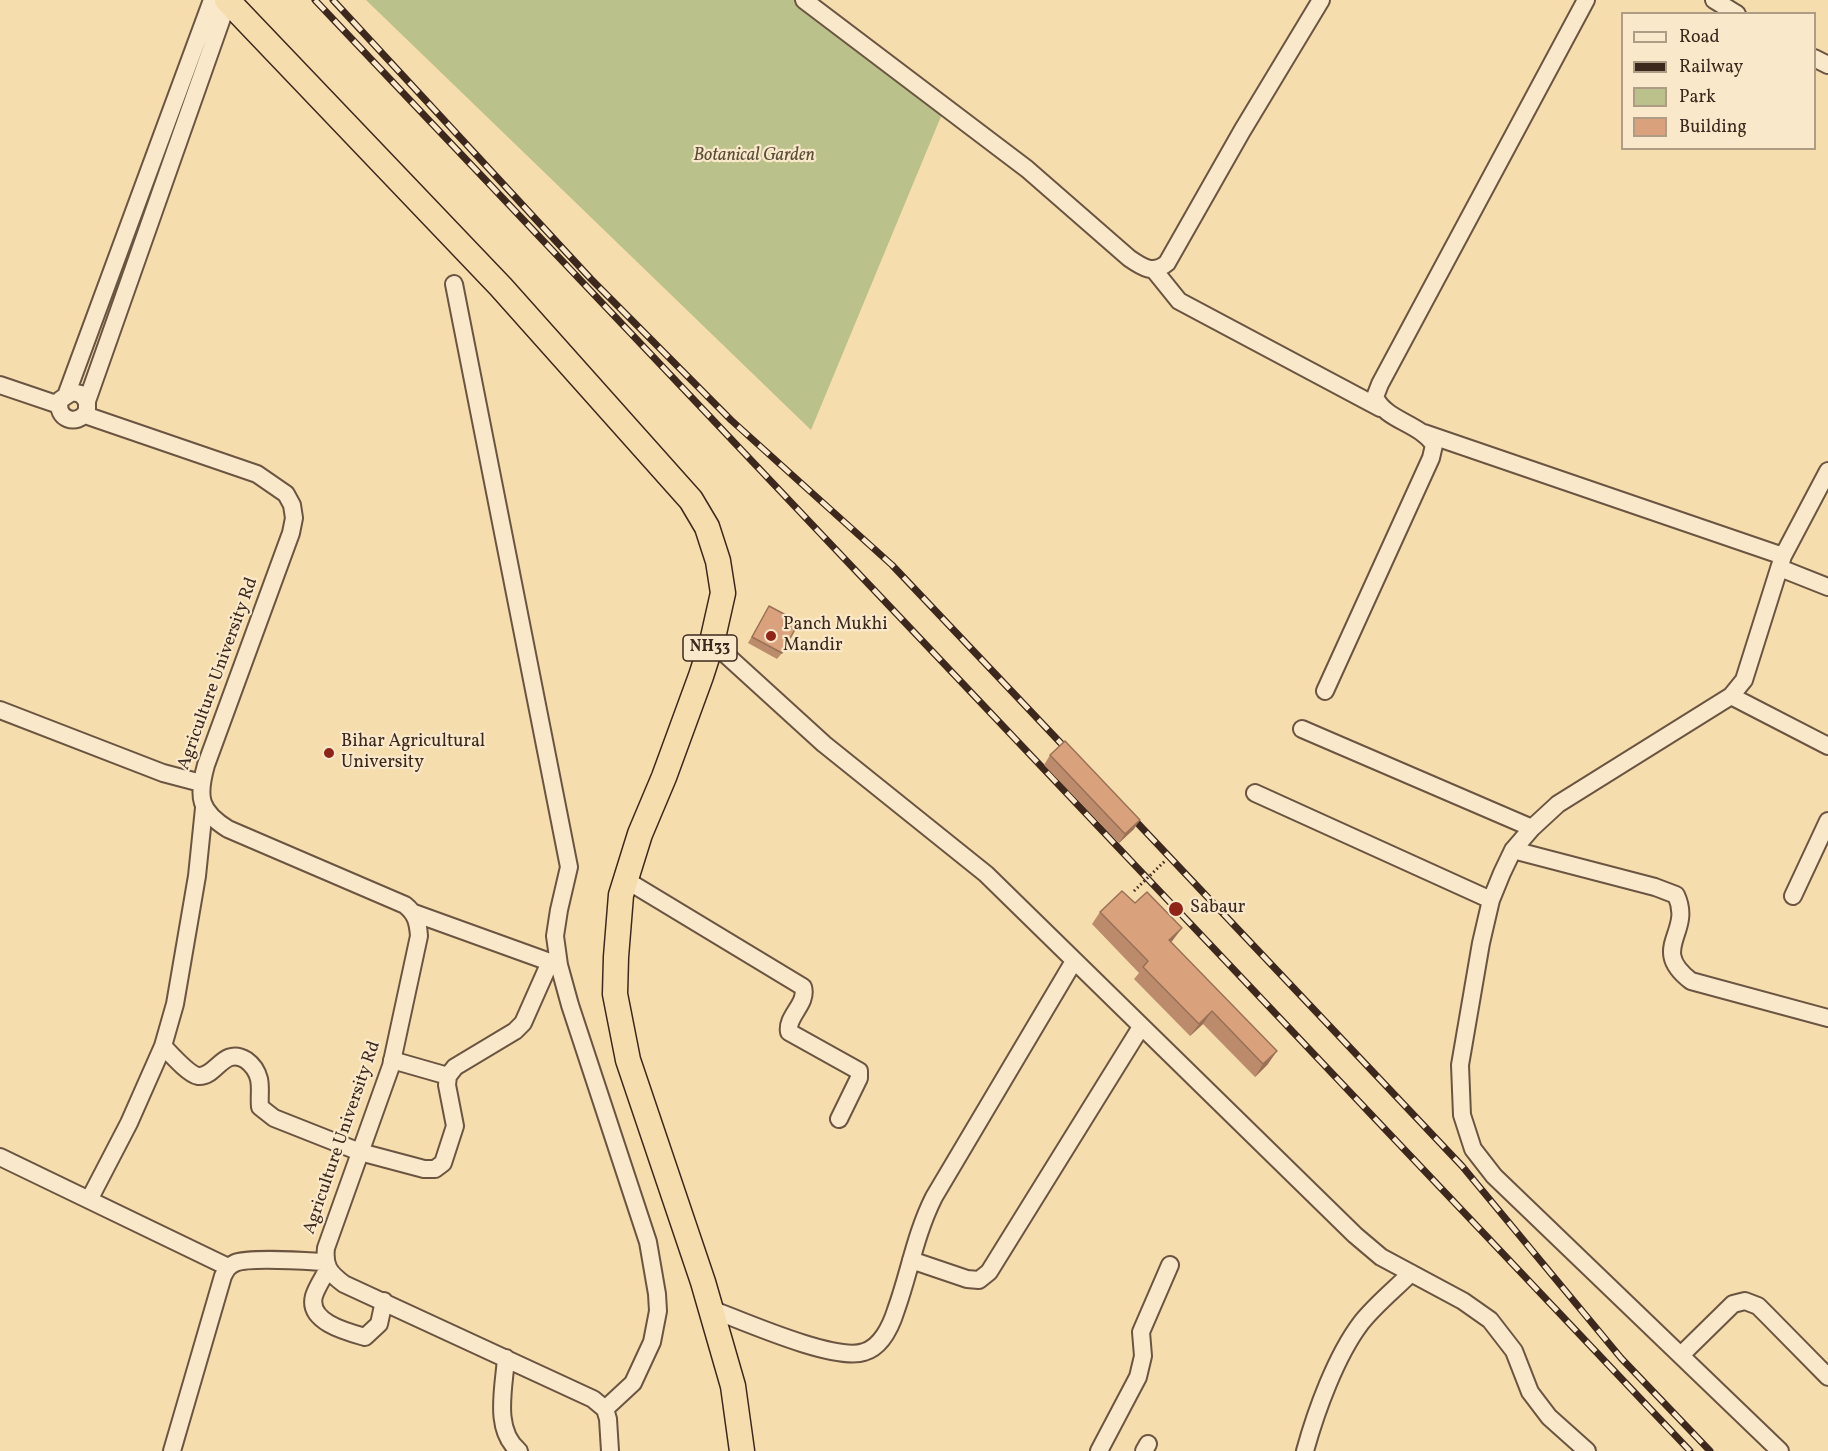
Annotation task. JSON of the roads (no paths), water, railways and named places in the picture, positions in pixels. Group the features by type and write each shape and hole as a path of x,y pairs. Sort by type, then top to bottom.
{"highway":[{"name":"NH33","path":"222,0 501,287 691,500 707,527 718,561 723,593 712,642 664,777 640,834 621,895 615,994 628,1060 711,1310 733,1386 743,1450"}],"street":[{"path":"222,0 86,408 77,420 68,419 61,414 63,399 222,0"},
{"path":"804,0 1027,169 1129,258 1147,269 1154,270 1167,263 1242,131 1321,0"},
{"path":"1380,408 1375,398 1380,384 1586,0"},
{"path":"1714,0 1734,12"},
{"path":"1154,270 1179,301 1380,408 1429,436 1434,445 1431,458 1325,692"},
{"path":"454,284 568,867 555,936 554,963 648,1242 657,1294 658,1311 652,1342 642,1367 633,1383 605,1408"},
{"path":"0,385 63,399 76,392 81,394 86,408"},
{"name":"Agriculture University Rd","path":"86,408 257,474 286,494 292,505 294,518 291,533 201,783 204,808 197,876 175,1004 163,1046 129,1123 88,1200"},
{"path":"1422,432 1782,562 1828,587"},
{"path":"1780,1451 1494,1176 1473,1149 1462,1115 1460,1065 1479,954 1491,900 1514,850 1532,828 1558,804 1731,696 1743,680 1782,562 1828,471"},
{"path":"712,642 824,744 986,874 1355,1235 1382,1257 1463,1301 1490,1320 1514,1351 1530,1392 1549,1417 1587,1451"},
{"path":"1731,696 1828,746"},
{"path":"0,710 163,772 201,783"},
{"path":"1302,729 1532,828"},
{"path":"1255,793 1491,900"},
{"path":"204,808 213,819 228,829 405,905 414,913 554,963"},
{"path":"1793,896 1828,821"},
{"path":"1514,850 1655,887 1676,895 1681,907 1671,958 1678,971 1691,981 1828,1018"},
{"path":"626,880 803,987 805,993 788,1026 789,1032 859,1071 859,1078 839,1119"},
{"name":"Agriculture University Rd","path":"327,1267 326,1248 392,1059 418,936 418,923 414,913"},
{"path":"711,1310 829,1352 850,1355 866,1352 877,1343 890,1328 922,1221 934,1197 1074,961"},
{"path":"163,1046 192,1074 199,1076 208,1073 224,1060 233,1057 243,1058 257,1072 260,1082 260,1107 274,1118 360,1152 424,1169 435,1169 443,1163 454,1125 447,1085 448,1076 455,1067 515,1031 523,1023 554,963"},
{"path":"911,1260 967,1279 979,1280 989,1272 1141,1027"},
{"path":"392,1059 448,1076"},
{"path":"0,1157 228,1267"},
{"path":"172,1451 223,1276 228,1267 238,1262 252,1261 327,1267 344,1284 593,1399 605,1408 610,1451"},
{"path":"1099,1451 1138,1377 1143,1356 1141,1332 1170,1266"},
{"path":"327,1267 314,1296 314,1306 324,1322 365,1338 379,1324 384,1301"},
{"path":"1305,1451 1312,1425 1342,1354 1362,1322 1411,1273"},
{"path":"1681,1355 1733,1304 1745,1301 1762,1310 1828,1377"},
{"path":"506,1358 504,1423 508,1440 519,1451"}],"railway":[{"path":"315,0 1690,1451"},
{"path":"333,0 591,279 731,420 892,565 1073,756"},
{"path":"1127,812 1462,1166 1621,1358 1710,1451"}],"place":[{"name":"Panch Mukhi Mandir","path":"771,636"},
{"name":"Bihar Agricultural University","path":"329,753"},
{"name":"Sabaur","path":"1176,909"}],"park label":[{"name":"Botanical Garden","path":"754,157"}]}
